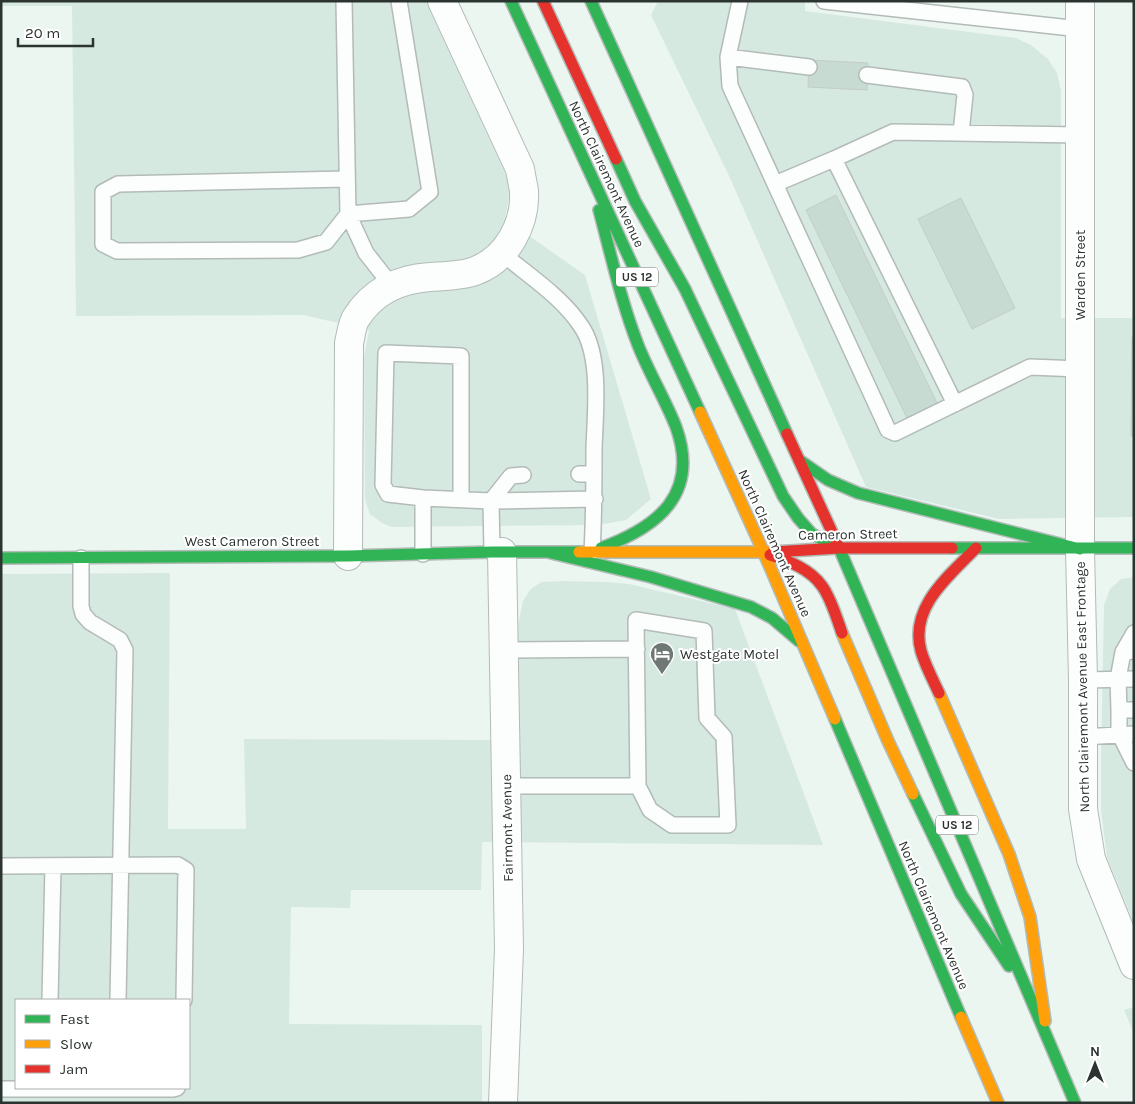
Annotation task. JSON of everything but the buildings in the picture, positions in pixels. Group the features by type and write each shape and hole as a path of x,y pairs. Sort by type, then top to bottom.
{"main road":[{"name":"North Clairemont Avenue","path":"511,1 764,553 998,1103"},
{"path":"543,1 635,201 685,288 783,496 812,534 838,548"},
{"name":"US 12","path":"591,1 838,548 1075,1103"},
{"path":"590,175 616,278 634,335 676,428 683,457 682,473 676,493 664,513 626,538 592,552"},
{"path":"799,460 828,480 858,493 1080,549"},
{"name":"Cameron Street","path":"497,552 764,553 838,548 1134,548"},
{"path":"976,548 936,589 923,612 918,632 921,652 1009,854 1030,917 1047,1037"},
{"name":"West Cameron Street","path":"1,558 348,556 497,552"},
{"path":"547,552 651,577 723,597 760,610 803,643"},
{"path":"764,553 791,561 814,577 823,586 888,741 960,894 1029,994"}],"street":[{"path":"348,556 349,343 355,319 376,294 392,286 417,278 475,271 503,254 514,236 522,216 524,192 520,169 442,1"},
{"name":"Warden Street","path":"1080,1 1080,549"},
{"name":"North Clairemont Avenue East Frontage","path":"1080,549 1083,809 1091,859 1134,966"},
{"name":"Fairmont Avenue","path":"497,552 504,650 508,949 503,1103"}],"lane":[{"path":"344,1 348,214 366,253 392,286"},
{"path":"347,179 118,184 103,192 102,244 117,251 298,250 326,242 348,214 409,210 430,192 399,1"},
{"path":"740,1 728,57 730,86 888,430 895,433 1030,367 1080,369"},
{"path":"824,1 1080,28"},
{"path":"728,57 809,68"},
{"path":"867,75 962,87 965,95 961,133"},
{"path":"775,184 893,132 1080,135"},
{"path":"834,159 955,404"},
{"path":"503,254 569,309 583,328 592,351 595,381 595,499 592,552"},
{"path":"461,499 460,356 386,353 383,485 388,494 423,498 491,501 595,499"},
{"path":"579,474 594,474"},
{"path":"497,552 491,501 511,476 523,475"},
{"path":"423,498 423,554"},
{"path":"81,558 81,606 83,614 90,622 120,640 125,650 118,999"},
{"path":"636,620 704,631 706,718 724,737 728,825 672,824 650,810 638,786 637,649 636,620"},
{"path":"1134,633 1128,651 1126,679 1127,734 1134,763"},
{"path":"504,650 637,649"},
{"path":"1083,680 1126,679"},
{"path":"1083,737 1127,734"},
{"path":"506,786 638,786"},
{"path":"1,866 178,865 186,870 184,999"},
{"path":"50,999 53,866"},
{"path":"1,1090 175,1089"}],"shaded area":[{"path":"1,1 426,1 509,181 509,198 505,219 585,275 651,499 626,520 598,525 392,527 382,523 370,514 365,500 364,357 369,330 303,315 76,316 72,6 1,6"},
{"path":"658,1 805,1 805,11 1016,38 1031,45 1048,59 1057,73 1061,91 1061,318 1134,318 1134,517 999,519 866,487 729,176 651,15"},
{"path":"170,573 168,829 246,829 244,739 513,740 514,644 523,601 531,589 541,582 564,581 629,584 735,609 823,845 482,842 481,890 351,890 350,908 291,907 289,1024 482,1025 482,1103 1,1103 1,574"},
{"path":"1134,577 1134,924 1107,857 1101,810 1101,761 1104,605 1110,589 1121,579"},
{"path":"1134,1007 1134,1034 1124,1010"},
{"path":"919,1101 920,1103 482,1103"}],"traffic: fast":[{"path":"511,1 700,412"},
{"path":"591,1 787,434"},
{"path":"616,159 635,201 685,289 783,496 812,534 839,548"},
{"path":"599,210 626,312 642,355 676,427 682,451 682,471 678,489 669,505 640,530 622,540 601,548"},
{"path":"799,460 828,480 858,493 1080,549"},
{"path":"837,543 1075,1103"},
{"path":"952,548 1134,548"},
{"path":"1,558 348,556 492,552 579,552"},
{"path":"547,552 651,577 751,607 772,618 799,641"},
{"path":"835,719 961,1017"},
{"path":"913,794 961,894 1009,966"}],"traffic: slow":[{"path":"700,412 764,553 835,719"},
{"path":"579,552 773,552"},
{"path":"842,633 913,794"},
{"path":"939,693 1009,854 1030,917 1045,1021"},
{"path":"961,1017 998,1103"}],"traffic: jam":[{"path":"543,1 616,159"},
{"path":"787,434 837,543"},
{"path":"773,552 839,548 952,548"},
{"path":"939,693 921,651 919,635 921,620 926,606 934,594 976,548"},
{"path":"770,555 799,566 817,580 828,596 842,633"}],"place":[{"name":"Westgate Motel","path":"662,675"}]}
